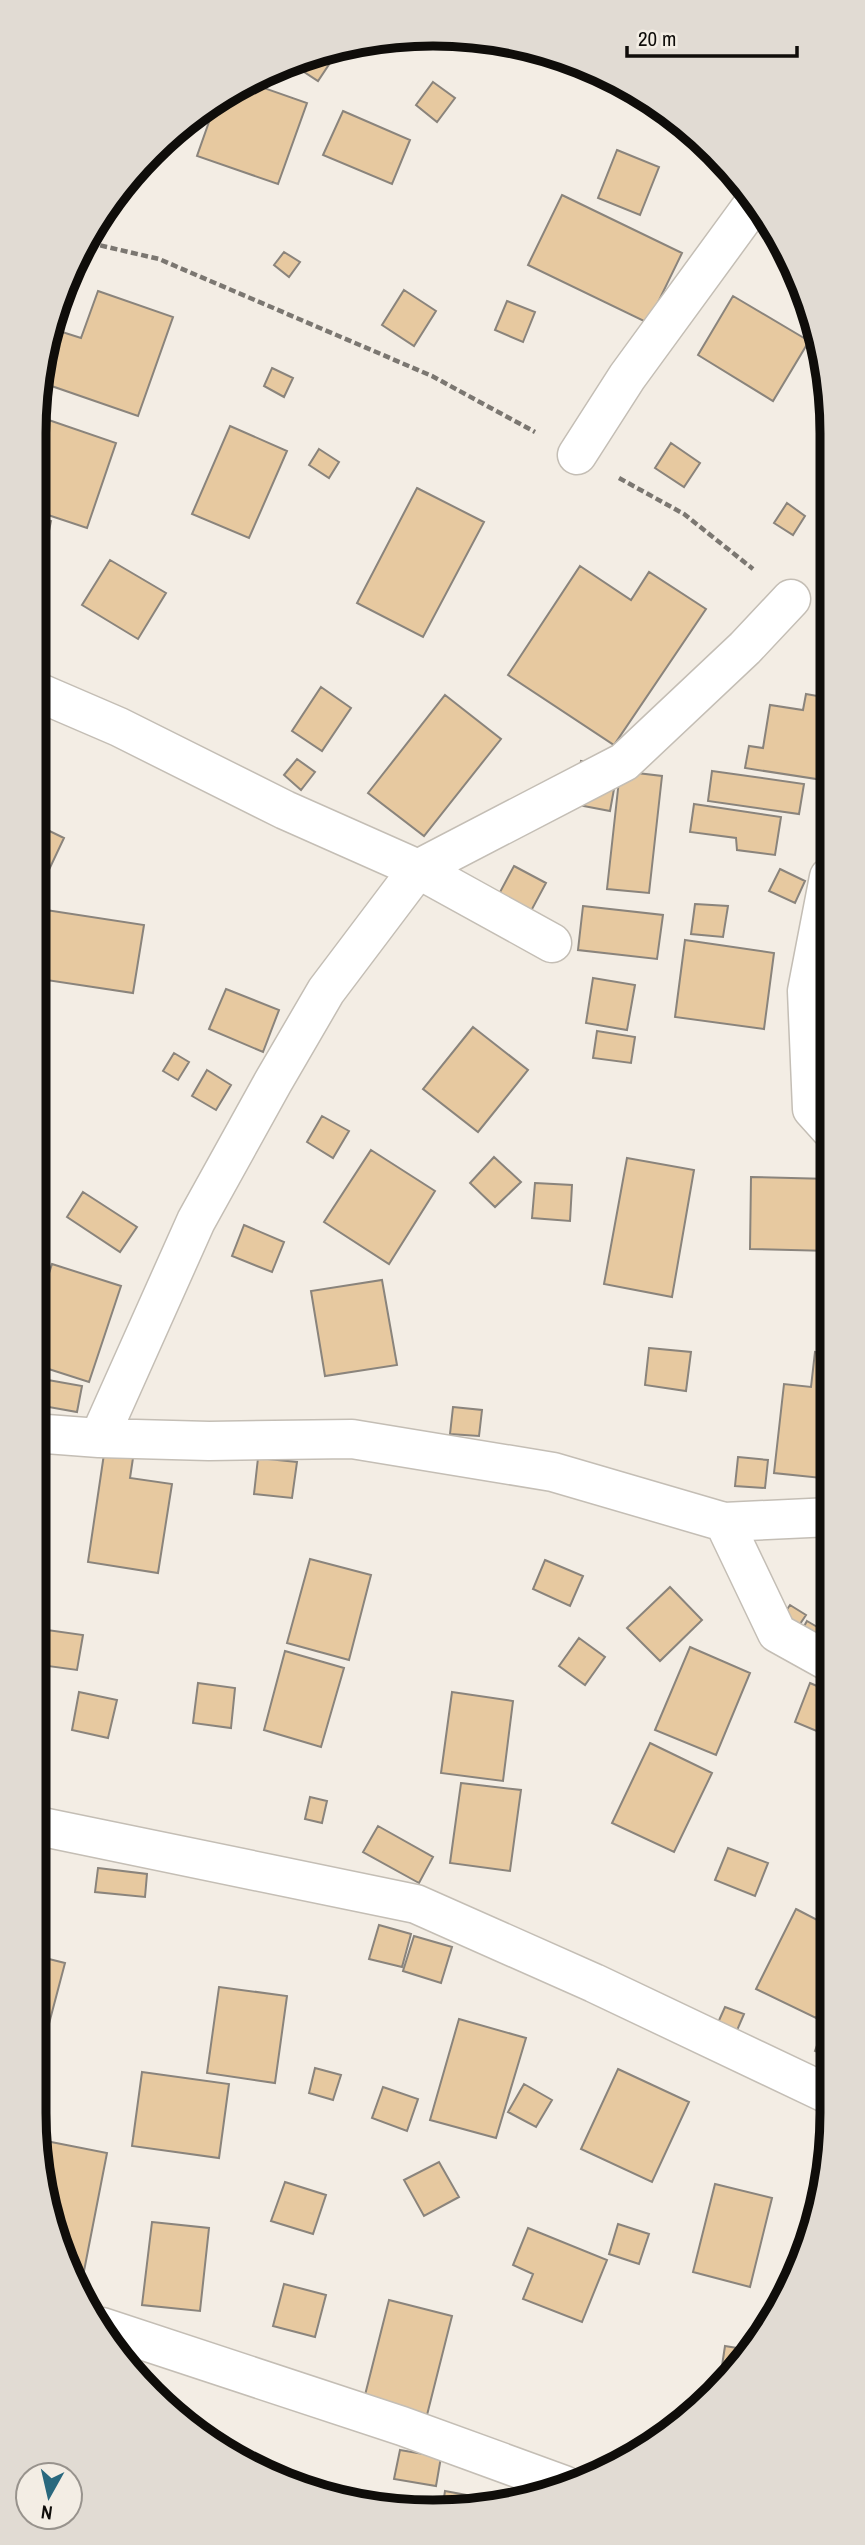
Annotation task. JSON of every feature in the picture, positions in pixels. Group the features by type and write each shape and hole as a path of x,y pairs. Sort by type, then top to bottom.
{"street":[{"path":"577,455 627,377 749,210"},
{"path":"99,1438 196,1221 267,1094 326,991 418,869 624,762 745,648 791,599"},
{"path":"46,695 192,762 285,810 418,869 552,943"},
{"path":"820,923 807,990 812,1109 820,1118"},
{"path":"46,1434 209,1441 352,1438 553,1472 724,1522 820,1518"},
{"path":"724,1522 777,1633 820,1657"},
{"path":"46,1828 416,1904 594,1983 820,2090"},
{"path":"113,2331 402,2426 552,2481"}],"path":[{"path":"94,244 159,259 420,370 684,514 791,599"}],"building":[{"path":"333,59 318,81 300,69"},
{"path":"433,82 455,98 437,122 416,105"},
{"path":"259,86 307,103 278,184 197,156 211,115"},
{"path":"343,111 410,140 392,184 323,155"},
{"path":"617,150 659,167 640,215 598,198"},
{"path":"562,195 682,253 648,323 528,265"},
{"path":"284,252 300,262 289,277 274,265"},
{"path":"404,290 436,311 414,346 382,325"},
{"path":"98,291 173,317 138,416 49,385 59,331 81,338"},
{"path":"733,296 808,342 773,401 698,355"},
{"path":"507,301 535,312 523,342 495,330"},
{"path":"272,368 293,378 284,397 264,386"},
{"path":"46,419 116,443 87,528 46,514"},
{"path":"230,426 287,451 249,538 192,514"},
{"path":"671,443 700,463 684,487 655,468"},
{"path":"319,449 339,462 329,478 309,465"},
{"path":"417,488 484,522 423,637 357,603"},
{"path":"787,503 805,516 793,535 774,523"},
{"path":"46,520 51,521 46,545"},
{"path":"110,560 166,593 138,639 82,605"},
{"path":"580,566 631,600 649,572 706,609 614,745 508,675"},
{"path":"321,687 351,708 322,751 292,731"},
{"path":"806,694 820,696 820,780 745,768 749,746 763,748 770,705 803,710"},
{"path":"445,695 501,739 424,836 368,793"},
{"path":"297,759 315,772 301,790 284,775"},
{"path":"581,761 618,767 610,811 573,804"},
{"path":"620,771 662,776 649,893 607,889"},
{"path":"712,771 804,784 799,814 708,801"},
{"path":"694,804 781,817 775,855 737,850 736,838 690,832"},
{"path":"46,829 64,838 46,874"},
{"path":"514,866 546,883 531,911 499,894"},
{"path":"780,869 805,881 795,903 769,891"},
{"path":"695,904 728,906 723,937 691,934"},
{"path":"583,906 663,915 657,959 578,950"},
{"path":"46,910 144,925 133,993 46,980"},
{"path":"685,940 774,953 764,1029 675,1017"},
{"path":"593,978 635,985 627,1030 586,1023"},
{"path":"226,989 279,1010 263,1052 209,1029"},
{"path":"473,1027 528,1070 478,1132 423,1089"},
{"path":"597,1031 635,1037 631,1063 593,1058"},
{"path":"174,1053 189,1062 178,1080 163,1071"},
{"path":"207,1070 231,1085 216,1110 192,1096"},
{"path":"322,1116 349,1131 333,1158 307,1142"},
{"path":"371,1150 435,1191 389,1264 324,1222"},
{"path":"494,1157 521,1182 495,1207 470,1183"},
{"path":"627,1158 694,1170 672,1297 604,1284"},
{"path":"751,1177 820,1179 820,1251 750,1249"},
{"path":"535,1183 572,1185 570,1221 532,1218"},
{"path":"83,1192 137,1227 120,1252 67,1217"},
{"path":"244,1225 284,1242 272,1272 232,1256"},
{"path":"52,1264 121,1286 89,1382 46,1368 46,1282"},
{"path":"382,1280 397,1365 325,1376 311,1291"},
{"path":"649,1348 691,1352 686,1391 645,1385"},
{"path":"815,1352 820,1353 820,1478 774,1473 784,1384 811,1387"},
{"path":"48,1380 82,1386 77,1412 46,1407"},
{"path":"453,1407 482,1410 479,1436 450,1434"},
{"path":"104,1454 133,1458 130,1478 172,1484 158,1573 88,1562"},
{"path":"738,1457 768,1460 765,1488 735,1486"},
{"path":"258,1458 297,1462 292,1498 254,1494"},
{"path":"310,1559 371,1575 349,1660 287,1643"},
{"path":"545,1560 583,1576 570,1606 533,1589"},
{"path":"670,1587 702,1620 660,1661 627,1628"},
{"path":"790,1605 806,1615 794,1633 778,1623"},
{"path":"807,1621 820,1629 820,1652 797,1639"},
{"path":"46,1630 83,1635 77,1670 46,1666"},
{"path":"579,1638 605,1657 585,1685 559,1666"},
{"path":"690,1647 750,1673 716,1755 655,1730"},
{"path":"285,1651 344,1668 321,1747 264,1730"},
{"path":"198,1683 235,1688 231,1728 193,1723"},
{"path":"810,1683 820,1687 820,1732 795,1722"},
{"path":"79,1692 117,1700 108,1738 72,1730"},
{"path":"452,1692 513,1701 503,1781 441,1773"},
{"path":"650,1743 712,1773 674,1852 612,1823"},
{"path":"461,1783 521,1790 510,1871 450,1863"},
{"path":"310,1797 327,1801 322,1823 305,1819"},
{"path":"378,1826 433,1857 419,1883 363,1852"},
{"path":"728,1848 768,1863 755,1896 715,1880"},
{"path":"98,1868 147,1874 145,1897 95,1892"},
{"path":"796,1909 820,1921 820,2010 816,2018 756,1989"},
{"path":"379,1925 411,1934 402,1967 369,1959"},
{"path":"414,1936 452,1947 441,1983 403,1971"},
{"path":"46,1958 65,1963 46,2035"},
{"path":"219,1987 287,1996 275,2083 207,2073"},
{"path":"725,2007 744,2014 735,2035 716,2027"},
{"path":"459,2019 526,2038 496,2138 430,2120"},
{"path":"820,2037 820,2053 815,2051"},
{"path":"315,2068 341,2075 333,2100 309,2093"},
{"path":"618,2069 689,2102 652,2182 581,2149"},
{"path":"142,2072 229,2084 219,2158 132,2146"},
{"path":"524,2084 552,2100 536,2127 508,2112"},
{"path":"383,2087 418,2099 407,2131 372,2118"},
{"path":"46,2141 107,2153 84,2271 79,2270 75,2261 59,2213"},
{"path":"439,2162 459,2197 424,2216 404,2180"},
{"path":"285,2182 326,2195 313,2234 271,2221"},
{"path":"715,2184 772,2198 750,2287 693,2272"},
{"path":"152,2222 209,2228 200,2311 142,2305"},
{"path":"618,2224 649,2234 639,2264 609,2254"},
{"path":"528,2228 607,2260 582,2322 523,2299 533,2274 513,2265"},
{"path":"284,2284 326,2295 315,2337 273,2326"},
{"path":"389,2300 452,2316 427,2415 364,2399"},
{"path":"725,2346 740,2348 723,2368 721,2370"},
{"path":"400,2450 441,2457 436,2486 394,2479"},
{"path":"445,2491 476,2497 458,2499 444,2500"}]}
